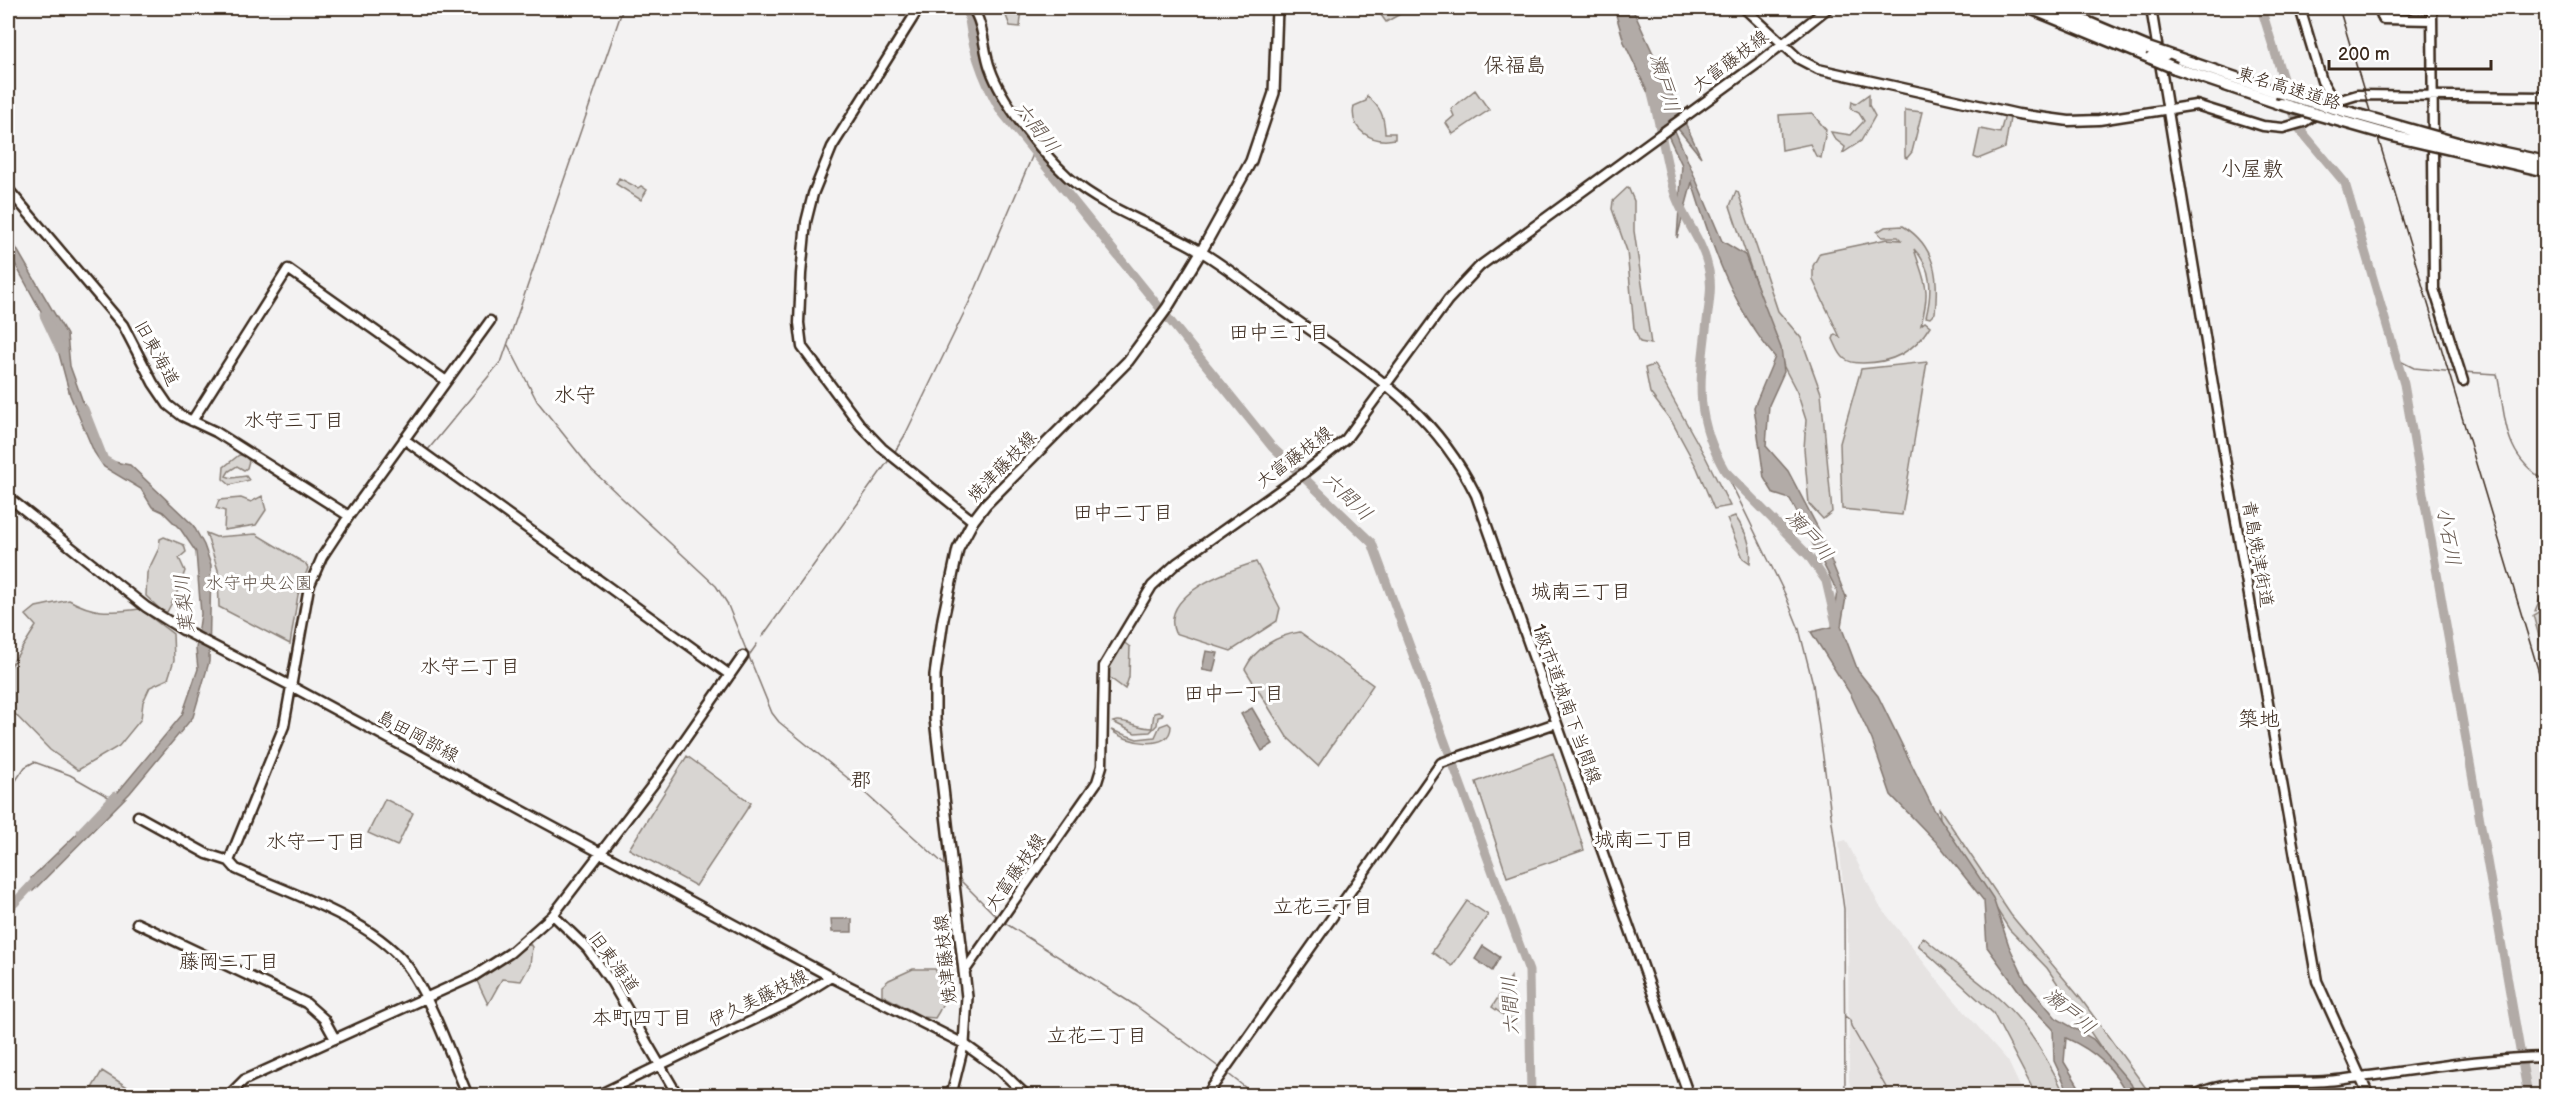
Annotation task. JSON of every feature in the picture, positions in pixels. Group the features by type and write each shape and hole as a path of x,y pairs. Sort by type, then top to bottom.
{"highway":[{"name":"東名高速道路","path":"2030,8 2175,68 2279,98 2457,143 2547,162"},
{"name":"東名高速道路","path":"2053,8 2279,98 2393,136 2547,171"}],"main road":[{"name":"焼津藤枝線","path":"964,1044 967,998 934,692 939,639 958,549 973,521 986,504 1116,375 1167,308 1201,252 1251,162 1274,93 1277,8"}],"street":[{"path":"919,8 832,147 809,205 798,323 802,347 861,426 892,458 973,521"},
{"name":"1級市道城南下当間線","path":"973,8 979,21 984,53 1000,91 1015,115 1066,175 1084,190 1201,252 1386,385 1417,410 1466,475 1689,1095"},
{"path":"1744,8 1808,65 1831,74 2036,117 2085,121 2201,105 2263,126 2293,126 2304,122 2334,102 2357,95 2547,97"},
{"name":"大富藤枝線","path":"964,972 1096,782 1102,766 1104,666 1152,586 1177,563 1301,476 1346,439 1448,300 1480,266 1828,8"},
{"name":"青島焼津街道","path":"2151,8 2317,981 2369,1095"},
{"path":"2300,8 2322,81 2334,102"},
{"path":"2379,8 2383,19 2432,20"},
{"path":"2432,8 2434,289 2463,381"},
{"name":"旧東海道","path":"8,189 123,326 153,383 168,405 192,421 216,432 350,516"},
{"path":"192,421 288,268 445,380"},
{"path":"229,861 284,726 303,606 316,567 445,380 490,321"},
{"path":"404,439 730,675"},
{"name":"島田岡部線","path":"8,497 146,607 186,632 602,852 831,977"},
{"path":"228,1095 244,1080 426,999 488,968 510,953 553,915 602,852 743,656"},
{"path":"1206,1095 1444,763 1556,723"},
{"path":"138,816 207,854 229,861 236,869 346,918 379,938 410,971 426,999 468,1095"},
{"name":"旧東海道","path":"553,915 586,948 605,973 678,1095"},
{"path":"137,923 306,1004 324,1019 335,1039"},
{"name":"伊久美藤枝線","path":"596,1095 791,1002 816,989 831,977 964,1044 1000,1070 1027,1095"},
{"path":"951,1095 964,1044"},
{"path":"2193,1095 2229,1084 2335,1081 2516,1058 2547,1057"}],"shaded area":[{"path":"1846,840 1879,905 1943,987 2008,1061 2024,1095 1854,1095 1849,1081 1848,937 1839,842"},
{"path":"2527,1063 2546,1063 2546,1095 2532,1095"}],"green space":[{"path":"1003,8 1022,8 1020,27 1010,26"},
{"path":"1376,8 1411,8 1386,22"},
{"path":"1475,90 1489,110 1453,134 1446,123 1454,116 1451,109"},
{"path":"1869,94 1869,105 1875,116 1861,141 1843,153 1845,147 1835,139 1831,132 1851,135 1864,121 1859,113 1851,109 1852,101 1855,104"},
{"path":"1367,96 1381,112 1385,133 1395,133 1395,139 1371,137 1364,133 1355,122 1354,106 1366,101"},
{"path":"1905,110 1922,112 1912,152 1907,158 1905,157"},
{"path":"1812,113 1826,130 1821,158 1816,156 1810,144 1782,150 1779,115"},
{"path":"2005,115 2010,118 2005,148 1978,159 1974,157 1980,129 2000,133"},
{"path":"619,178 647,190 641,200 616,184"},
{"path":"1628,187 1634,201 1634,231 1651,344 1640,342 1634,328 1627,251 1612,209 1613,201"},
{"path":"1736,191 1778,311 1801,338 1821,393 1832,512 1823,519 1809,504 1804,449 1806,420 1797,392 1784,367 1730,206"},
{"path":"1903,226 1922,243 1933,264 1936,300 1935,313 1930,318 1926,317 1930,290 1928,273 1925,264 1914,249 1924,278 1926,293 1921,325 1925,322 1930,326 1910,349 1893,358 1874,362 1849,361 1841,355 1833,339 1835,334 1840,337 1813,280 1813,266 1820,253 1887,239 1901,240 1898,237 1882,237 1877,232 1885,227"},
{"path":"1927,362 1902,515 1842,509 1840,443 1861,369"},
{"path":"1654,365 1730,506 1714,509 1697,468 1672,422 1650,393 1645,368"},
{"path":"239,455 245,456 249,461 247,468 244,470 237,466 226,476 232,478 246,476 249,480 230,485 223,479 224,467"},
{"path":"262,496 266,510 256,525 224,530 225,511 216,508 219,500 241,498 251,502"},
{"path":"1735,516 1747,538 1751,556 1750,563 1743,558 1727,519"},
{"name":"水守中央公園","path":"206,533 216,537 256,534 306,564 308,568 298,595 290,644 219,607 218,570"},
{"path":"164,537 184,545 186,552 179,558 185,571 167,612 162,611 146,596 147,573 159,548 160,539"},
{"path":"1256,562 1280,608 1277,621 1231,651 1175,633 1173,619 1177,607 1187,596 1215,578"},
{"path":"69,600 96,610 140,609 173,634 174,660 168,679 150,687 143,702 141,719 119,746 78,770 50,750 10,709 8,670 36,626 26,615 36,607"},
{"path":"2546,603 2546,661 2533,615 2542,610 2545,615"},
{"path":"1300,632 1373,685 1318,766 1287,737 1245,669 1255,655 1268,644 1284,636"},
{"path":"1122,641 1130,647 1129,677 1125,689 1106,675"},
{"path":"1154,713 1163,713 1162,716 1158,717 1157,725 1150,732 1135,733 1113,722 1122,721 1152,728"},
{"path":"1168,723 1171,726 1169,734 1156,742 1146,743 1126,739 1111,730 1137,739 1155,737 1160,726"},
{"path":"1553,753 1584,850 1507,877 1476,782"},
{"path":"687,756 751,803 696,886 629,849"},
{"path":"385,799 413,813 397,846 368,833"},
{"path":"1939,808 2011,915 2081,999 2151,1095 2133,1095 2047,968 2009,929 1940,819"},
{"path":"1467,901 1488,915 1452,966 1432,952"},
{"path":"1923,937 2000,999 2022,1023 2051,1067 2065,1095 2036,1095 1993,1013 1918,945"},
{"path":"530,944 532,947 530,965 521,981 502,979 488,1004 477,981"},
{"path":"913,969 935,969 942,982 943,1000 935,1018 923,1017 882,995 882,986 889,980"},
{"path":"1511,977 1515,1023 1492,1007"},
{"path":"102,1071 140,1095 88,1095"}],"water":[{"path":"1614,8 1632,8 1701,157 1670,119 1722,241 1745,255 1781,348 1784,372 1769,405 1766,446 1788,471 1818,528 1846,597 1841,626 1858,671 1878,696 1933,808 1993,898 2009,946 2026,982 2056,1018 2093,1039 2131,1084 2136,1095 2127,1095 2110,1068 2094,1054 2066,1038 2064,1062 2084,1095 2070,1095 2054,1061 2053,1029 2026,1001 1987,947 1984,901 1941,847 1891,795 1872,740 1851,695 1811,632 1832,627 1837,591 1790,499 1774,494 1764,478 1754,407 1775,357 1747,317 1724,274 1692,182 1677,238 1682,165 1624,42"},
{"path":"8,234 67,335 70,366 104,460 130,465 193,525 204,545 211,565 209,662 193,717 130,793 33,891 31,878 108,804 182,715 198,669 196,649 201,614 196,552 181,530 163,512 152,507 141,489 104,467 94,452 70,395 54,335 8,251"},
{"path":"1206,651 1218,653 1213,672 1202,670"},
{"path":"1252,708 1273,744 1262,751 1241,714"},
{"path":"831,919 852,919 852,932 832,932"},
{"path":"1483,946 1500,957 1492,971 1475,959"}],"waterway":[{"path":"427,451 502,360 623,8"},
{"name":"六間川","path":"968,8 971,35 978,61 1001,111 1272,447 1372,543 1529,971 1531,1096"},
{"name":"小石川","path":"2261,8 2298,127 2345,183 2404,384 2528,1096"},
{"name":"瀬戸川","path":"1652,94 1676,198 1701,246 1709,273 1710,294 1701,380 1703,415 1708,432 1725,471 1808,555 1826,581 1836,624"},
{"path":"894,453 905,435 976,288 1034,152"},
{"name":"葉梨川","path":"44,315 60,349"},
{"path":"508,345 537,401 592,470 716,586 727,603 772,713 779,722 855,784 946,866"},
{"path":"2398,360 2414,368 2455,372"},
{"path":"2463,372 2497,374 2505,421 2514,448 2521,460 2546,481"},
{"name":"葉梨川","path":"84,409 104,460 113,465"},
{"path":"762,637 889,460"},
{"path":"1725,471 1785,594 1799,629 1813,684 1844,909 1845,1096"},
{"path":"2535,611 2543,592 2543,549 2546,538"},
{"path":"750,654 757,644"},
{"path":"8,792 25,767 34,762 70,775 112,799"},
{"name":"葉梨川","path":"81,832 115,796"},
{"name":"葉梨川","path":"8,910 39,877"},
{"path":"958,878 997,917"},
{"path":"1005,923 1136,1006 1220,1068"},
{"path":"1845,1016 1850,1020 1851,1026 1891,1096"},
{"path":"1227,1073 1256,1096"}],"railway":[{"path":"2339,8 2546,696"}],"district":[{"name":"保福島","path":"1515,65"},
{"name":"小屋敷","path":"2252,169"},
{"name":"田中三丁目","path":"1279,332"},
{"name":"水守","path":"575,395"},
{"name":"水守三丁目","path":"294,420"},
{"name":"田中二丁目","path":"1123,512"},
{"name":"城南三丁目","path":"1581,591"},
{"name":"水守二丁目","path":"470,666"},
{"name":"田中一丁目","path":"1234,693"},
{"name":"築地","path":"2259,719"},
{"name":"郡","path":"861,780"},
{"name":"城南二丁目","path":"1644,839"},
{"name":"水守一丁目","path":"316,841"},
{"name":"立花三丁目","path":"1323,906"},
{"name":"藤岡二丁目","path":"229,961"},
{"name":"本町四丁目","path":"642,1017"},
{"name":"立花二丁目","path":"1097,1035"}]}
